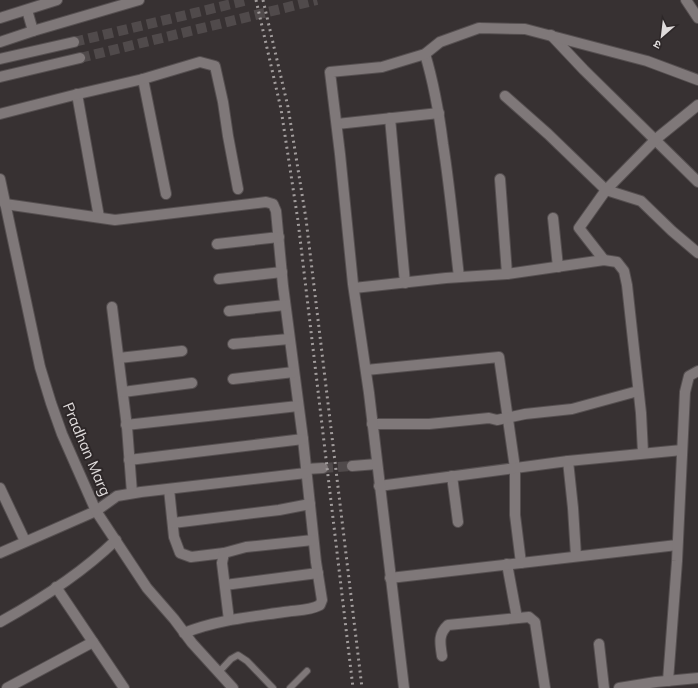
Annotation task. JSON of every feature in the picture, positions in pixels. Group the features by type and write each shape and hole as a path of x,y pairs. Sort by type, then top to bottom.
{"street":[{"path":"0,18 57,0"},
{"path":"0,42 139,0"},
{"path":"686,0 698,18"},
{"path":"27,10 33,31"},
{"path":"404,688 366,370 354,288 337,124 330,72 382,68 425,54 440,42 479,28 525,29 648,60 698,80"},
{"path":"551,35 584,70 656,139 698,182"},
{"path":"0,59 74,42"},
{"path":"425,54 431,73 439,113 449,183 459,277"},
{"path":"0,78 80,58"},
{"path":"0,114 77,94 143,80 200,62 215,66 223,102 238,189"},
{"path":"143,80 166,194"},
{"path":"77,94 99,218"},
{"path":"505,96 548,134 606,190 641,201 672,231 698,253"},
{"path":"604,260 579,228 606,190 656,139 698,104"},
{"path":"337,124 439,113"},
{"path":"390,118 405,283"},
{"name":"Pradhan Marg","path":"0,179 40,367 62,434 96,511 147,588 218,673 233,688"},
{"path":"500,179 507,274"},
{"path":"5,204 115,220 266,202 273,204 276,211 289,339 322,600 320,605 314,608 217,622 184,633"},
{"path":"553,218 558,266"},
{"path":"217,244 279,237"},
{"path":"354,288 459,277 507,274 604,260 617,262 624,271 627,284 644,453"},
{"path":"219,279 282,272"},
{"path":"229,311 285,305"},
{"path":"112,307 123,392 132,494"},
{"path":"233,344 289,339"},
{"path":"119,358 182,351"},
{"path":"366,370 499,357 514,468 515,514 521,563"},
{"path":"668,681 685,392 689,376 698,371"},
{"path":"233,379 294,372"},
{"path":"123,392 192,384"},
{"path":"372,424 429,424 489,418 496,420 507,417 572,409 638,391"},
{"path":"126,425 298,406"},
{"path":"129,460 302,439"},
{"path":"379,486 568,461 682,450"},
{"path":"568,461 576,556"},
{"path":"352,466 377,464"},
{"path":"0,553 96,511 117,496 322,468"},
{"path":"452,476 458,522"},
{"path":"0,488 26,541"},
{"path":"169,489 174,537 180,553 191,557 246,548 314,540"},
{"path":"173,523 279,510 310,504"},
{"path":"0,622 29,606 56,587 99,556 116,540"},
{"path":"390,578 677,545"},
{"path":"224,552 222,563 229,620"},
{"path":"507,564 517,618"},
{"path":"225,585 318,573"},
{"path":"56,587 124,688"},
{"path":"442,656 440,640 442,630 448,625 529,617 535,622 545,688"},
{"path":"7,688 93,642"},
{"path":"599,644 604,688"},
{"path":"619,688 698,678"}],"lane":[{"path":"218,673 231,659 238,656 247,661 273,688"},
{"path":"290,688 307,671"}],"tunnel":[{"path":"74,42 248,0"},
{"path":"80,58 317,0"},
{"path":"323,468 352,466"}],"railway":[{"path":"256,0 281,109 298,221 353,688"},
{"path":"263,0 288,107 306,219 362,688"}]}
